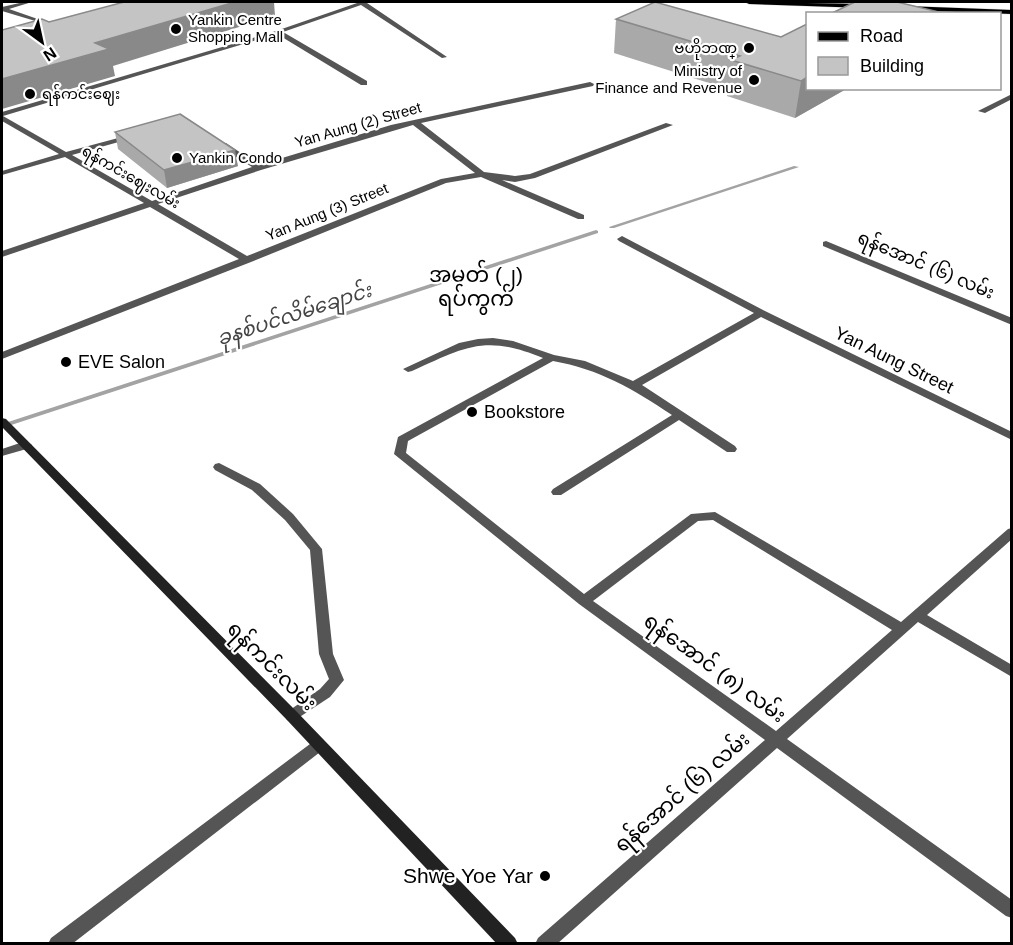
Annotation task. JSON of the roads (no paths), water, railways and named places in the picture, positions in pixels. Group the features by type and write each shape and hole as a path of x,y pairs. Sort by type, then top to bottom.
{"main road":[{"path":"749,2 875,6"},
{"path":"898,7 919,5 1011,12"},
{"path":"45,31 57,28"},
{"name":"ရန်ကင်းလမ်း","path":"5,424 292,716 509,944"}],"street":[{"path":"2,9 29,2"},
{"path":"2,116 278,32 364,2 444,57"},
{"path":"2,9 57,28"},
{"path":"278,32 364,83"},
{"name":"Yan Aung (2) Street","path":"2,254 258,168 414,122 590,84"},
{"path":"982,111 1011,96"},
{"name":"ရန်ကင်းဈေးလမ်း","path":"2,116 248,260"},
{"path":"414,122 482,174 580,217"},
{"name":"Yan Aung (3) Street","path":"2,356 444,181 482,174 515,179 532,176 669,125"},
{"path":"2,173 144,132"},
{"path":"212,137 258,168"},
{"name":"Yan Aung Street","path":"622,239 761,313 1011,437"},
{"name":"ရန်အောင် (၆) လမ်း","path":"826,244 1011,322"},
{"path":"634,385 761,313"},
{"path":"408,369 465,343 492,340 523,345 551,358 580,363 634,385 730,449"},
{"name":"ရန်အောင် (၈) လမ်း","path":"551,358 402,439 400,454 584,602 1011,910"},
{"path":"557,492 679,416"},
{"path":"2,453 26,445"},
{"path":"219,467 256,487 289,517 316,549 326,654 337,680 326,693 292,716"},
{"path":"584,602 695,517 706,515 715,516 901,629"},
{"name":"ရန်အောင် (၆) လမ်း","path":"544,944 1011,532"},
{"path":"917,615 1011,672"},
{"path":"57,944 320,745"}],"waterway":[{"name":"ခုနစ်ပင်လိမ်ချောင်း","path":"612,227 796,167"},
{"name":"ခုနစ်ပင်လိမ်ချောင်း","path":"2,426 596,232"}],"place":[{"name":"Yankin Centre Shopping Mall","path":"176,29"},
{"name":"ဗဟိုဘဏ္","path":"749,48"},
{"name":"Ministry of Finance and Revenue","path":"754,80"},
{"name":"ရန်ကင်းဈေး","path":"30,94"},
{"name":"Yankin Condo","path":"177,158"},
{"name":"EVE Salon","path":"66,362"},
{"name":"Bookstore","path":"472,412"},
{"name":"Shwe Yoe Yar","path":"545,876"}],"district":[{"name":"အမှတ် (၂) ရပ်ကွက်","path":"476,287"}]}
